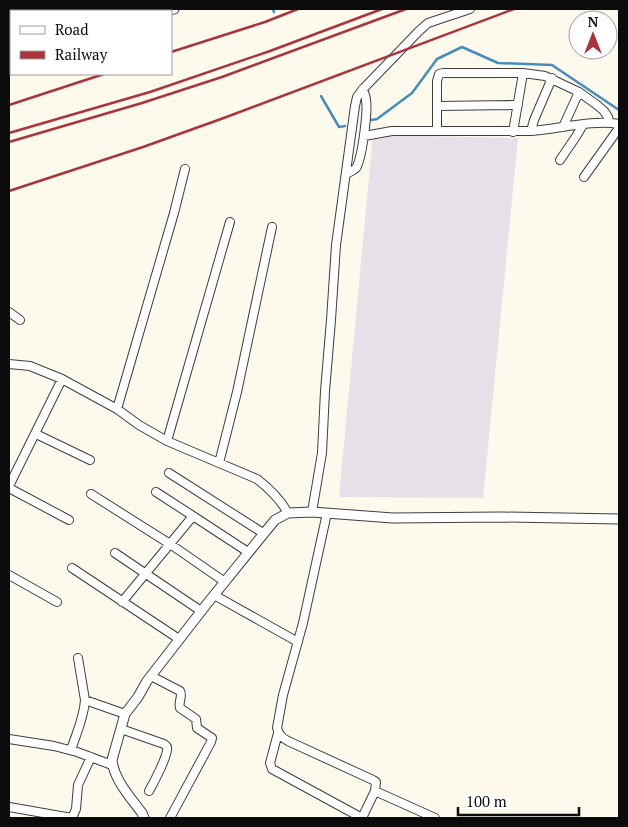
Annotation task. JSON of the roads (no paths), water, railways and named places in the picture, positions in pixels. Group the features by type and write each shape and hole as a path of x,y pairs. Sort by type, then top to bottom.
{"street":[{"path":"312,512 322,453 336,245 357,97 428,23 470,9"},
{"path":"513,132 523,73"},
{"path":"437,132 436,81 439,74 523,73 552,78 579,92 604,111 608,116 608,122"},
{"path":"531,131 552,78"},
{"path":"346,174 356,168 364,136 367,101 363,89"},
{"path":"563,128 579,92"},
{"path":"437,106 518,105"},
{"path":"364,136 392,131 513,132 608,122 619,124"},
{"path":"560,160 583,125"},
{"path":"584,177 619,128"},
{"path":"117,409 185,169"},
{"path":"167,441 230,222"},
{"path":"218,463 237,392 272,227"},
{"path":"9,312 20,320"},
{"path":"9,364 30,366 62,379 117,409 139,425 167,441 258,479 280,500 288,513"},
{"path":"62,379 9,487 69,520"},
{"path":"36,434 90,460"},
{"path":"169,473 263,533"},
{"path":"156,492 248,552"},
{"path":"91,494 170,544 225,582"},
{"path":"144,818 123,787 112,765 125,714 151,676 214,594 275,520 288,513 312,512 393,518 619,519"},
{"path":"278,733 288,741 376,782 362,818 272,769 270,762 278,733 277,723 298,642 327,513"},
{"path":"122,602 193,516"},
{"path":"115,553 201,611"},
{"path":"72,568 179,640"},
{"path":"9,575 57,602"},
{"path":"214,594 298,642"},
{"path":"71,750 83,715 85,700 78,658"},
{"path":"151,676 180,691 180,708 196,719 197,728 212,738 212,742 170,818"},
{"path":"85,700 125,714"},
{"path":"121,729 167,746 160,770 149,791"},
{"path":"9,739 71,750 112,765"},
{"path":"9,807 72,818 76,810 78,785 91,757"},
{"path":"374,791 435,818"}],"waterway":[{"path":"371,120 377,119 412,93 437,59 462,47 498,63 552,65 619,110"},
{"path":"321,96 339,127 345,126"}],"railway":[{"path":"172,52 265,22 298,9"},
{"path":"9,133 150,92 270,51 382,9"},
{"path":"9,142 142,103 222,77 406,9"},
{"path":"9,191 221,119 514,9"},
{"path":"9,105 101,75"}]}
